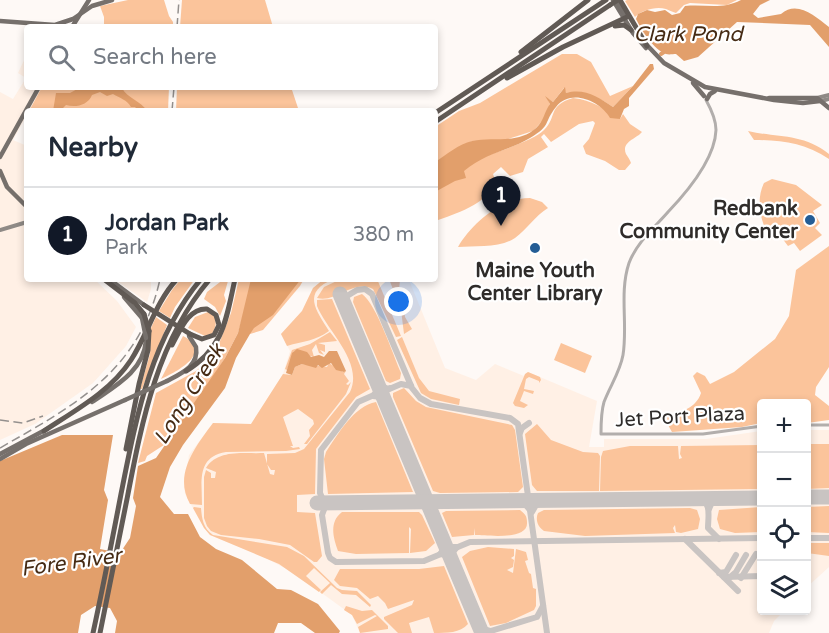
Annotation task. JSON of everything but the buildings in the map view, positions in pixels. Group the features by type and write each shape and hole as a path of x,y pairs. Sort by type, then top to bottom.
{"highway":[{"path":"449,104 541,38 588,0"},
{"path":"438,111 614,1"},
{"path":"614,1 649,49"},
{"path":"438,120 614,1"},
{"path":"492,84 585,36 626,18"},
{"path":"585,36 619,25 631,30"},
{"path":"110,282 135,303 149,331 148,350 130,425 113,551"},
{"path":"44,431 82,405 120,374 135,354 159,303 175,282"},
{"path":"120,502 135,423 151,369 175,317 199,282"},
{"path":"93,633 101,611 143,422 160,368 183,316 208,282"},
{"path":"186,371 205,356 221,333 227,320 234,282"},
{"path":"144,305 189,335 202,339 212,337 219,327 216,315 205,309 194,312 185,322 160,368"},
{"path":"100,633 101,611"}],"main road":[{"path":"74,24 89,0"},
{"path":"58,24 77,17 92,6 112,0"},
{"path":"614,1 649,49 661,61 706,88 769,98 819,99 829,97"},
{"path":"626,18 631,30 649,49"},
{"path":"0,21 30,24"},
{"path":"689,79 706,99 717,90"},
{"path":"27,108 37,90"},
{"path":"819,99 829,108"},
{"path":"0,162 1,154 24,113"},
{"path":"0,171 7,187 24,205"},
{"path":"0,182 6,191 24,206"},
{"path":"0,230 24,223"},
{"path":"110,282 144,305"},
{"path":"0,454 82,409 131,374 143,356 146,338 143,316"},
{"path":"0,459 17,448 186,371 193,364 197,354 196,345 189,335"}],"street":[{"path":"706,88 706,99"},
{"name":"Jet Port Plaza","path":"706,99 716,131 709,156 704,166 669,211 639,244 629,264 624,286 623,354 603,406 601,434 703,434 757,427"},
{"path":"811,425 829,425"}],"shaded area":[{"path":"128,0 164,0 173,24 104,24 100,6"},
{"path":"182,0 265,0 272,24 180,24"},
{"path":"737,0 727,5 690,3 684,5 676,13 654,8 641,12 635,17 625,1"},
{"path":"562,54 577,54 591,62 610,96 633,86 613,107 591,95 578,92 566,93 564,88 553,102 547,98 550,104 544,119 533,131 505,140 472,141 438,160 438,125 459,111 480,103"},
{"path":"24,60 24,77 18,73"},
{"path":"24,81 24,90 40,90 31,108 24,108 24,120 13,140 24,145 24,282 97,282 117,301 136,327 126,346 93,383 35,424 0,440 0,92 13,99"},
{"path":"40,90 169,90 168,108 31,108"},
{"path":"177,90 292,90 298,108 176,108"},
{"path":"573,98 580,99 604,108 620,119 623,114 630,124 642,132 626,146 626,154 631,163 625,170 619,170 605,161 586,154 583,146 589,139 595,123 593,121 579,124 551,142 544,134 541,137 548,147 528,159 523,172 510,176 501,167 493,174 496,183 485,197 470,207 438,220 438,171 509,148 536,136 548,125 559,104"},
{"path":"748,131 799,139 819,147 829,154 829,159 811,149 793,144 754,140"},
{"path":"772,179 796,185 822,205 813,211 820,223 815,228 822,235 800,251 794,243 788,246 779,234 771,240 764,227 760,212 761,190 764,183"},
{"path":"530,198 542,202 548,208 515,238 495,245 458,247 471,229 488,213 508,202"},
{"path":"829,246 829,367 816,387 815,395 829,406 829,420 811,422 811,399 757,399 757,424 672,432 668,425 667,415 683,411 699,398 701,393 693,376 697,372 705,376 710,384 734,372 775,339 789,316 796,270"},
{"path":"118,282 151,282 147,302"},
{"path":"179,282 193,282 170,318 159,311"},
{"path":"220,282 228,282 224,295 226,301 220,316 215,307 204,299 207,292"},
{"path":"238,282 273,282 245,309 238,333 225,358 167,443 147,456 145,461 138,463 156,393 196,371 215,354 231,313"},
{"path":"278,282 302,282 263,330 250,334 251,322"},
{"path":"320,282 410,282 445,368 476,380 495,364 524,376 528,372 597,401 589,447 604,447 604,439 706,439 757,432 757,615 780,615 774,621 769,633 360,633 352,615 294,573 260,555 210,535 185,494 184,484 189,455 213,423 251,424 283,374 290,351 281,334 302,311 313,288"},
{"path":"320,282 328,282 317,290 314,302 329,331 314,339 287,346 281,334 302,311 313,288"},
{"path":"335,282 378,282 401,336 396,337 373,289 358,287 324,299 317,298 324,287"},
{"path":"390,282 400,282 399,290 402,291 405,317 412,329 404,334 401,310"},
{"path":"362,294 379,319 401,373 400,379 390,383 386,381 353,302 354,297"},
{"path":"332,299 370,389 356,397 316,449 315,494 297,495 297,512 315,513 322,556 317,562 290,545 221,535 211,531 207,526 204,518 204,477 206,470 211,473 211,478 215,478 216,472 206,468 211,462 224,455 264,453 267,464 267,454 295,453 304,449 350,392 353,381 348,358 317,306 317,300","holes":["267,464 271,470 275,470 274,475 270,474"]},
{"path":"208,312 214,315 216,320 212,334 205,336 188,328 195,317"},
{"path":"156,317 167,325 142,389 140,389 150,354 151,328"},
{"path":"330,332 337,341 318,343 325,345 325,352 320,350 324,355 319,353 316,344 312,350 314,357 294,351 287,370 285,369 292,350 310,344"},
{"path":"183,336 192,342 195,348 194,355 183,367 161,379"},
{"path":"402,337 419,378 429,391 460,399 459,405 431,399 421,393 397,340"},
{"path":"561,343 592,356 585,373 554,360"},
{"path":"329,363 343,372 346,371 344,374 349,381 346,384 351,382 346,394 307,444 304,444 310,436 309,430 314,424 313,420 298,409 283,417 293,446 290,446 300,449 226,452 216,455 205,465 203,472 202,505 190,504 185,493 185,471 194,451 213,423 251,424 283,374 292,375 295,367 302,364 327,367"},
{"path":"528,372 540,377 541,380 539,383 529,377 526,379 524,389 534,391 533,394 524,391 520,401 528,405 524,408 515,406 513,403 525,374"},
{"path":"404,388 416,401 426,407 512,425 515,430 523,487 518,492 440,493 433,491 393,397 393,393"},
{"path":"376,402 413,492 328,494 324,459 326,452 341,429 354,415"},
{"path":"537,424 551,440 583,452 598,453 600,456 599,491 537,491 532,485 525,434"},
{"path":"811,430 829,430 829,567 811,583"},
{"path":"811,444 829,444 829,488 811,489"},
{"path":"757,445 757,489 600,491 603,451 630,446 678,446 679,459 682,458 681,446"},
{"path":"829,506 829,533 811,532 811,507"},
{"path":"194,507 201,508 205,526 213,535 287,547 304,556 337,588 357,591 371,605 370,607 356,595 342,594 331,585 322,594 320,592 330,583 314,568 306,576 321,590 319,592 279,564 210,535"},
{"path":"757,507 757,532 735,533 720,529 717,519 719,510"},
{"path":"690,508 697,510 700,519 698,529 681,533 676,532 675,525 673,528 675,533 585,536 544,531 537,521 538,513 544,510"},
{"path":"520,510 527,518 526,528 521,532 506,536 475,535 475,528 474,535 452,537 442,513 446,511"},
{"path":"342,512 419,512 435,543 426,551 410,553 411,529 409,527 409,553 356,554 338,551 334,525"},
{"path":"811,543 829,543 829,556 811,554"},
{"path":"488,547 514,549 514,556 511,558 514,560 513,567 507,570 513,573 516,549 526,552 528,560 525,561 531,574 533,588 536,589 534,610 506,623 490,626 462,557 470,551"},
{"path":"444,566 468,624 457,631 448,633 434,633 429,617 409,623 412,633 398,633 384,617 412,605 414,600 388,609 378,596 370,599 357,588 340,586 334,580 340,569 419,569"},
{"path":"346,606 362,611 372,610 388,626 388,629 360,633 358,627 377,616 357,624 352,615 344,610"}],"water":[{"name":"Clark Pond","path":"741,0 770,0 760,5 753,14 758,18 781,14 793,9 812,14 829,27 829,47 810,25 737,22 698,57 684,61 676,54 666,54 657,49 636,19 638,14 647,10 655,12 665,10 672,15 680,13 685,6 720,6"},
{"path":"650,64 653,64 654,69 629,98 629,106 624,109 620,119 610,118 599,106 585,99 569,98 556,107 537,134 480,160 464,171 466,178 438,190 438,160 467,142 514,138 529,133 541,122 550,104 545,96 553,102 565,87 566,93 585,93 613,107"},
{"path":"76,90 124,90 144,108 131,107 113,94 107,96 100,92 92,95 81,105 54,108 56,93 70,93"},
{"name":"Fore River","path":"250,282 299,282 273,315 254,328 250,334 236,358 225,388 183,445 170,467 160,497 174,514 188,514 200,537 216,549 242,560 277,589 291,590 318,604 340,631 339,633 315,633 301,623 278,623 274,633 115,633 117,621 110,608 95,606 81,615 78,633 0,633 0,461 62,435 113,435 104,490 108,500 100,549 120,553 130,538 136,506 133,498 138,466 156,458 225,358 238,333"},
{"path":"297,349 307,352 311,357 319,355 324,357 329,351 337,351 346,371 336,370 331,363 322,368 318,365 316,368 302,364 295,367 292,375 286,373 292,353"}],"taxiway":[{"path":"345,306 347,296 357,290 365,289 372,294 412,388 420,398 431,404 510,418 518,424 547,633"},
{"path":"385,402 381,397 373,396 378,390 377,384 388,389"},
{"path":"387,390 401,384 411,386"},
{"path":"331,503 323,500 320,493 321,450 358,402 390,388"},
{"path":"520,433 522,428 529,423"},
{"path":"709,509 712,502 720,498"},
{"path":"699,499 708,507 708,528 719,539"},
{"path":"517,501 525,504 529,509"},
{"path":"532,512 536,505 547,501"},
{"path":"332,504 325,507 322,515 328,553 330,558 336,562 424,561 470,542 757,538"},
{"path":"811,538 829,538"},
{"path":"685,539 738,591"},
{"path":"444,541 450,547 457,547 452,553 452,560 447,555 440,554 444,549 444,541"},
{"path":"741,578 756,554"},
{"path":"719,573 726,572 736,555"},
{"path":"729,578 736,572 746,555"},
{"path":"724,577 757,576"},
{"path":"484,633 537,617 543,606"},
{"path":"478,623 483,629 490,631"}],"runway":[{"path":"340,294 482,633"},
{"path":"811,497 829,497"},
{"path":"317,503 757,498"}],"railway":[{"path":"177,24 179,0"},
{"path":"172,108 174,90"},
{"path":"0,448 54,416 101,382 120,362 137,338 150,311 159,282"},
{"path":"0,420 23,423 43,416"}],"place":[{"name":"Redbank Community Center","path":"810,220"},
{"name":"Jordan Park","path":"501,226"},
{"name":"Maine Youth Center Library","path":"535,248"}],"water label":[{"name":"Long Creek","path":"189,394"}]}
